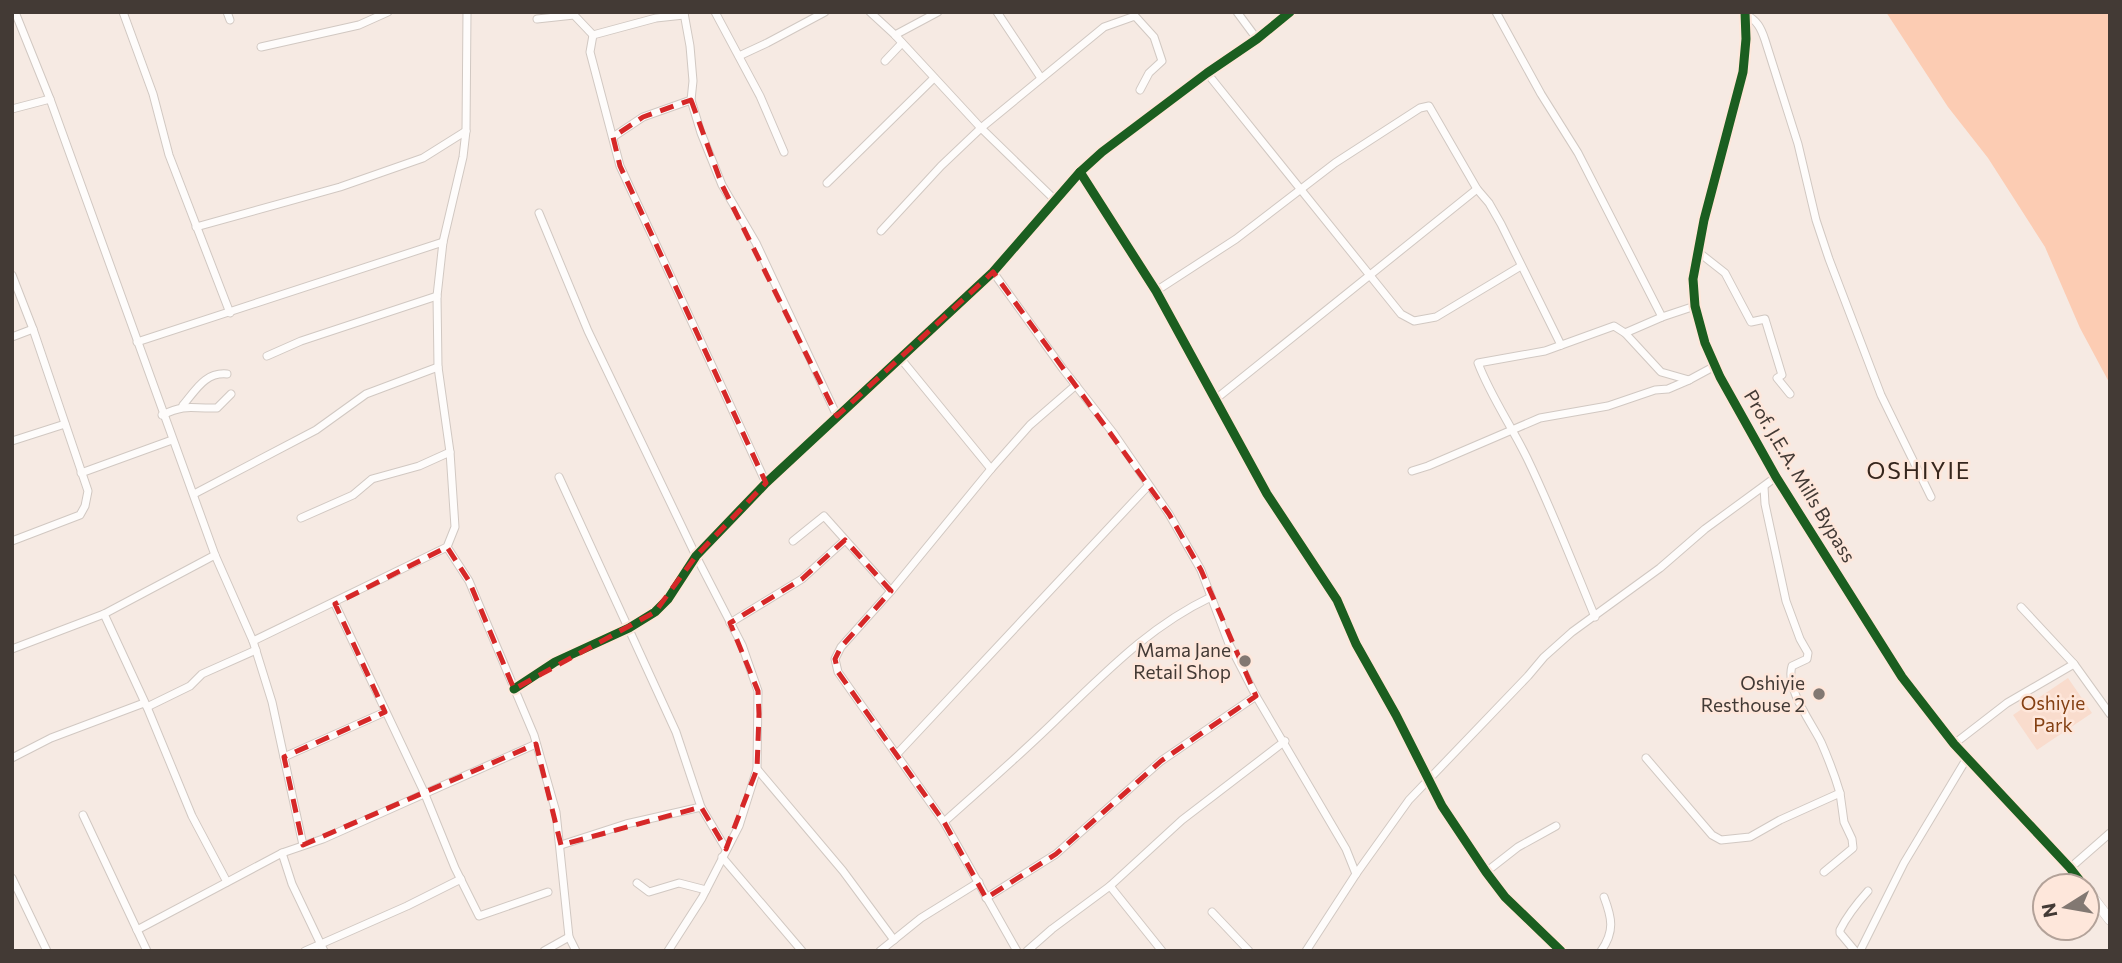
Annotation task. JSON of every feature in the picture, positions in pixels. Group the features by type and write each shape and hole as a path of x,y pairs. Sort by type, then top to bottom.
{"street":[{"path":"15,12 50,99 162,415 215,555 253,641 272,702 303,845"},
{"path":"123,12 153,94 169,155 230,313"},
{"path":"261,47 359,25 388,12"},
{"path":"253,641 335,604 447,547 455,527 450,452 438,367 437,296 443,242 463,157 466,131 467,12"},
{"path":"715,12 784,152"},
{"path":"739,56 825,12"},
{"path":"870,12 895,35 981,128 1054,198"},
{"path":"895,35 938,12"},
{"path":"998,12 1041,78"},
{"path":"1237,12 1257,39"},
{"path":"514,689 555,662 629,628 655,612 668,599 695,556 766,483 993,272 1054,198 1080,172 1290,12"},
{"path":"1496,12 1541,94 1578,153 1662,317"},
{"path":"593,35 648,19 684,14 691,46 691,100 701,133 722,185 756,243 837,416"},
{"path":"1746,14 1761,28 1798,144 1821,233 1857,333 1881,395 1931,497"},
{"name":"Prof. J.E.A. Mills Bypass","path":"1746,14 1743,72 1697,251 1693,279 1695,306 1715,366 1776,477 1902,677 1954,744 2073,872"},
{"path":"537,19 574,15 593,35"},
{"path":"881,231 940,166 981,128 1104,27 1135,16 1154,37 1163,61 1149,73 1140,90"},
{"path":"593,35 590,52 620,166 766,483"},
{"path":"885,61 902,43"},
{"path":"1207,73 1401,314 1414,321 1424,321 1448,311 1521,267"},
{"path":"827,183 934,78"},
{"path":"12,109 50,99"},
{"path":"613,137 643,117 691,100"},
{"path":"1156,291 1236,239 1335,163 1420,108 1429,106 1477,189 1495,214 1560,345"},
{"path":"196,227 340,187 423,158 466,131"},
{"path":"1080,172 1156,291 1217,398 1267,494 1337,600 1356,644 1442,806 1505,897 1558,948"},
{"path":"1217,398 1477,189"},
{"path":"539,213 588,331 695,556 742,645 758,691 757,769 739,826 706,890 668,951"},
{"path":"138,342 443,242"},
{"path":"1697,251 1725,273 1751,322 1765,319 1782,374 1777,378 1790,394"},
{"path":"993,272 1114,434 1169,514 1201,570 1229,644 1256,696 1285,741 1346,849 1356,874"},
{"path":"12,275 88,491 80,515 12,541"},
{"path":"267,356 301,341 437,296"},
{"path":"1625,334 1695,306"},
{"path":"1595,617 1549,506 1478,363 1545,351 1614,326 1661,372 1689,380"},
{"path":"12,337 33,329"},
{"path":"901,359 991,469"},
{"path":"1412,471 1540,418 1608,406 1642,394 1668,389 1715,366"},
{"path":"194,494 316,430 366,394 438,367"},
{"path":"162,415 183,405 205,379 216,373 227,373"},
{"path":"1017,951 944,822 838,671 835,659 841,647 891,591 991,469 1030,425 1076,385"},
{"path":"183,405 201,409 218,408 231,394"},
{"path":"12,441 65,424"},
{"path":"81,474 172,440"},
{"path":"301,518 353,495 372,479 419,466 450,452"},
{"path":"559,477 676,732 701,807 726,849"},
{"path":"1306,951 1409,800 1429,782 1544,657 1572,632 1660,568 1705,529 1776,477"},
{"path":"897,754 1148,485"},
{"path":"1764,487 1765,505 1786,601 1808,653 1807,659 1792,666 1790,677 1801,706 1822,744 1840,793 1843,816 1852,839 1853,848 1824,872"},
{"path":"793,541 824,516 891,591"},
{"path":"730,623 802,579 845,540"},
{"path":"447,547 469,581 536,744 556,813 569,937 576,951"},
{"path":"12,649 104,614 215,555"},
{"path":"944,822 1155,629 1211,597"},
{"path":"335,604 479,916 548,892"},
{"path":"2021,607 2074,664 2110,714"},
{"path":"104,614 146,705 192,816 227,882"},
{"path":"12,758 51,738 146,705 190,686 202,674 256,650"},
{"path":"1954,744 2007,702 2074,664"},
{"path":"986,898 1056,854 1161,761 1256,696"},
{"path":"285,757 385,712"},
{"path":"1027,951 1110,886 1182,820 1285,741"},
{"path":"137,930 282,853 323,839 536,744"},
{"path":"1646,758 1712,835 1721,840 1750,837 1840,793"},
{"path":"1868,891 1857,902 1854,911 1840,930 1858,951 1905,863 1967,758"},
{"path":"757,769 843,871 894,940"},
{"path":"561,845 626,824 701,807"},
{"path":"83,815 148,951"},
{"path":"1486,872 1518,847 1556,825"},
{"path":"2070,868 2110,833"},
{"path":"282,853 292,884 322,947"},
{"path":"722,857 802,951"},
{"path":"12,878 47,951"},
{"path":"305,951 322,947 461,879"},
{"path":"880,951 921,918 979,881"},
{"path":"638,883 649,892 679,883 706,890"},
{"path":"1110,886 1161,951"},
{"path":"1601,951 1608,942 1612,928 1612,917 1604,897"},
{"path":"1212,912 1249,951"},
{"path":"544,951 569,937"},
{"path":"1547,951 1558,948"}],"highlighted area":[{"path":"691,100 722,185 837,416 993,272 1169,514 1201,570 1256,696 1161,761 1056,854 986,898 944,822 838,672 835,659 841,647 891,591 845,540 802,579 730,623 758,691 759,714 757,769 726,849 701,807 561,845 536,744 303,845 284,757 385,712 335,604 447,547 469,581 514,689 655,612 696,556 766,483 620,166 613,137 643,117"}],"green space":[{"name":"Oshiyie Park","path":"2068,678 2092,713 2037,750 2013,715"}],"shaded area":[{"path":"1886,12 2110,12 2110,384 2080,328 2045,247 1988,158 1948,107"}],"cycle path":[{"path":"514,689 555,662 629,628 655,612 668,599 696,556 766,483 993,272 1080,172 1102,152 1290,12"},
{"path":"1745,12 1743,72 1704,220 1693,279 1695,306 1705,343 1720,377 1776,477 1902,677 1954,744 2073,872"},
{"path":"1080,172 1156,291 1267,494 1337,600 1356,644 1442,806 1505,897 1561,951"}],"place":[{"name":"Mama Jane Retail Shop","path":"1245,661"},
{"name":"Oshiyie Resthouse 2","path":"1819,694"}],"district":[{"name":"OSHIYIE","path":"1919,471"}]}
